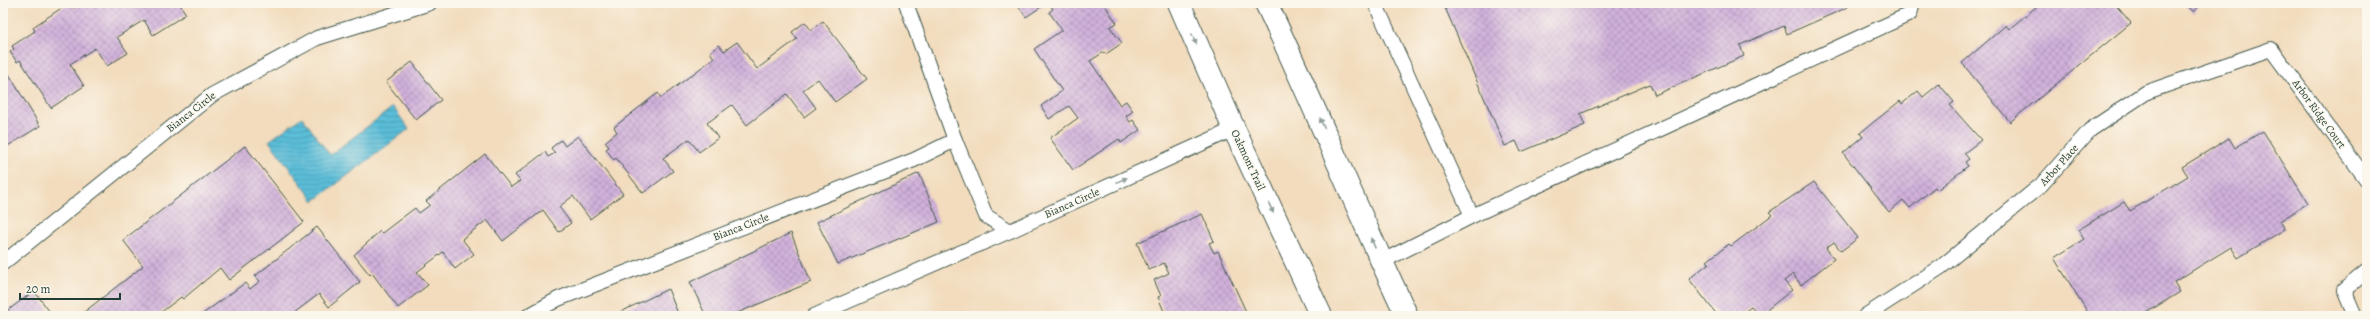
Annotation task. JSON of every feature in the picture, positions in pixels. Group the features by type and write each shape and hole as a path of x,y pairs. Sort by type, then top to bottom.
{"street":[{"name":"Oakmont Trail","path":"1178,3 1234,129 1321,316"},
{"path":"1266,3 1307,88 1381,262 1407,316"}],"lane":[{"name":"Bianca Circle","path":"3,263 212,95 317,38 430,3"},
{"path":"906,3 955,140 986,216 1010,231"},
{"path":"1375,3 1472,216"},
{"path":"1381,262 1472,216 1910,14 1913,3"},
{"name":"Arbor Ridge Court","path":"2271,49 2367,180"},
{"name":"Arbor Place","path":"1866,316 1941,267 2041,185 2090,130 2147,92 2271,49"},
{"name":"Bianca Circle","path":"814,316 1010,231 1234,129"},
{"name":"Bianca Circle","path":"528,316 558,299 914,160 955,140"},
{"path":"2355,316 2344,290 2367,271"}],"water":[{"path":"393,107 409,129 314,201 269,141 302,117 330,155"}],"building":[{"path":"71,3 74,8 81,3 179,3 186,14 153,35 144,20 117,37 128,53 107,66 95,48 70,64 84,86 51,108 20,60 17,62 10,52 14,49 12,46 35,31 33,27"},
{"path":"1016,3 1047,3 1026,17"},
{"path":"1049,3 1103,3 1117,23 1110,27 1122,43 1106,54 1104,52 1090,61 1120,105 1126,101 1133,111 1126,116 1130,122 1133,120 1140,130 1121,143 1119,139 1073,170 1050,138 1078,118 1069,106 1049,119 1041,106 1062,91 1034,49 1062,30 1049,12 1053,9"},
{"path":"1443,3 1846,3 1848,7 1787,34 1784,26 1740,45 1744,56 1655,95 1650,84 1580,114 1585,125 1521,152 1516,141 1505,146"},
{"path":"2041,3 2114,3 2131,23 2010,122 1962,63 2006,25 2009,29"},
{"path":"2184,3 2202,3 2194,12"},
{"path":"823,21 867,79 835,102 818,79 803,90 816,108 804,117 787,94 747,125 732,105 707,123 718,138 699,152 689,139 663,158 673,171 643,193 616,158 614,160 606,149 609,147 605,142 617,132 614,127 658,93 661,98 714,58 710,52 719,45 724,51 737,42 757,69 797,39 792,32 805,22 811,30"},
{"path":"412,62 441,100 416,120 386,82"},
{"path":"7,71 40,126 6,147 3,141 3,73"},
{"path":"1939,84 1954,102 1950,105 1981,140 1964,153 1969,159 1965,162 1968,166 1937,190 1935,187 1910,208 1903,200 1889,212 1843,153 1863,137 1860,133 1900,101 1902,104 1918,91 1923,97"},
{"path":"2263,131 2308,203 2280,221 2285,229 2238,258 2231,247 2174,282 2180,292 2141,316 2128,316 2126,312 2119,316 2090,316 2054,258 2084,239 2078,230 2124,202 2130,211 2188,176 2182,167 2229,138 2235,148"},
{"path":"578,136 623,194 590,219 573,196 559,207 571,223 559,232 543,210 503,241 487,220 462,239 474,254 455,269 443,252 417,272 428,285 398,308 372,273 370,275 354,255 380,231 382,233 415,208 419,213 430,205 426,201 485,154 511,187 520,181 515,175 545,152 548,157 555,153 551,148 561,140 565,146"},
{"path":"245,146 304,222 229,280 220,268 183,299 181,297 156,316 79,316 143,266 123,240"},
{"path":"919,173 939,222 838,264 817,222"},
{"path":"1814,182 1858,238 1841,251 1834,242 1826,248 1834,259 1801,285 1793,274 1784,281 1792,290 1759,316 1751,307 1743,313 1745,316 1718,316 1689,279 1709,263 1707,261 1729,244 1731,246 1772,215 1769,212"},
{"path":"1202,214 1214,241 1209,243 1214,253 1218,251 1248,316 1166,316 1158,297 1161,296 1154,280 1169,273 1164,263 1149,270 1137,243"},
{"path":"317,227 360,282 329,307 319,294 294,313 296,316 200,316 245,283 250,289 260,281 255,276"},
{"path":"791,233 811,282 730,316 706,316 690,282"},
{"path":"668,289 679,316 612,316"},
{"path":"34,291 53,316 3,316 3,314"}]}
